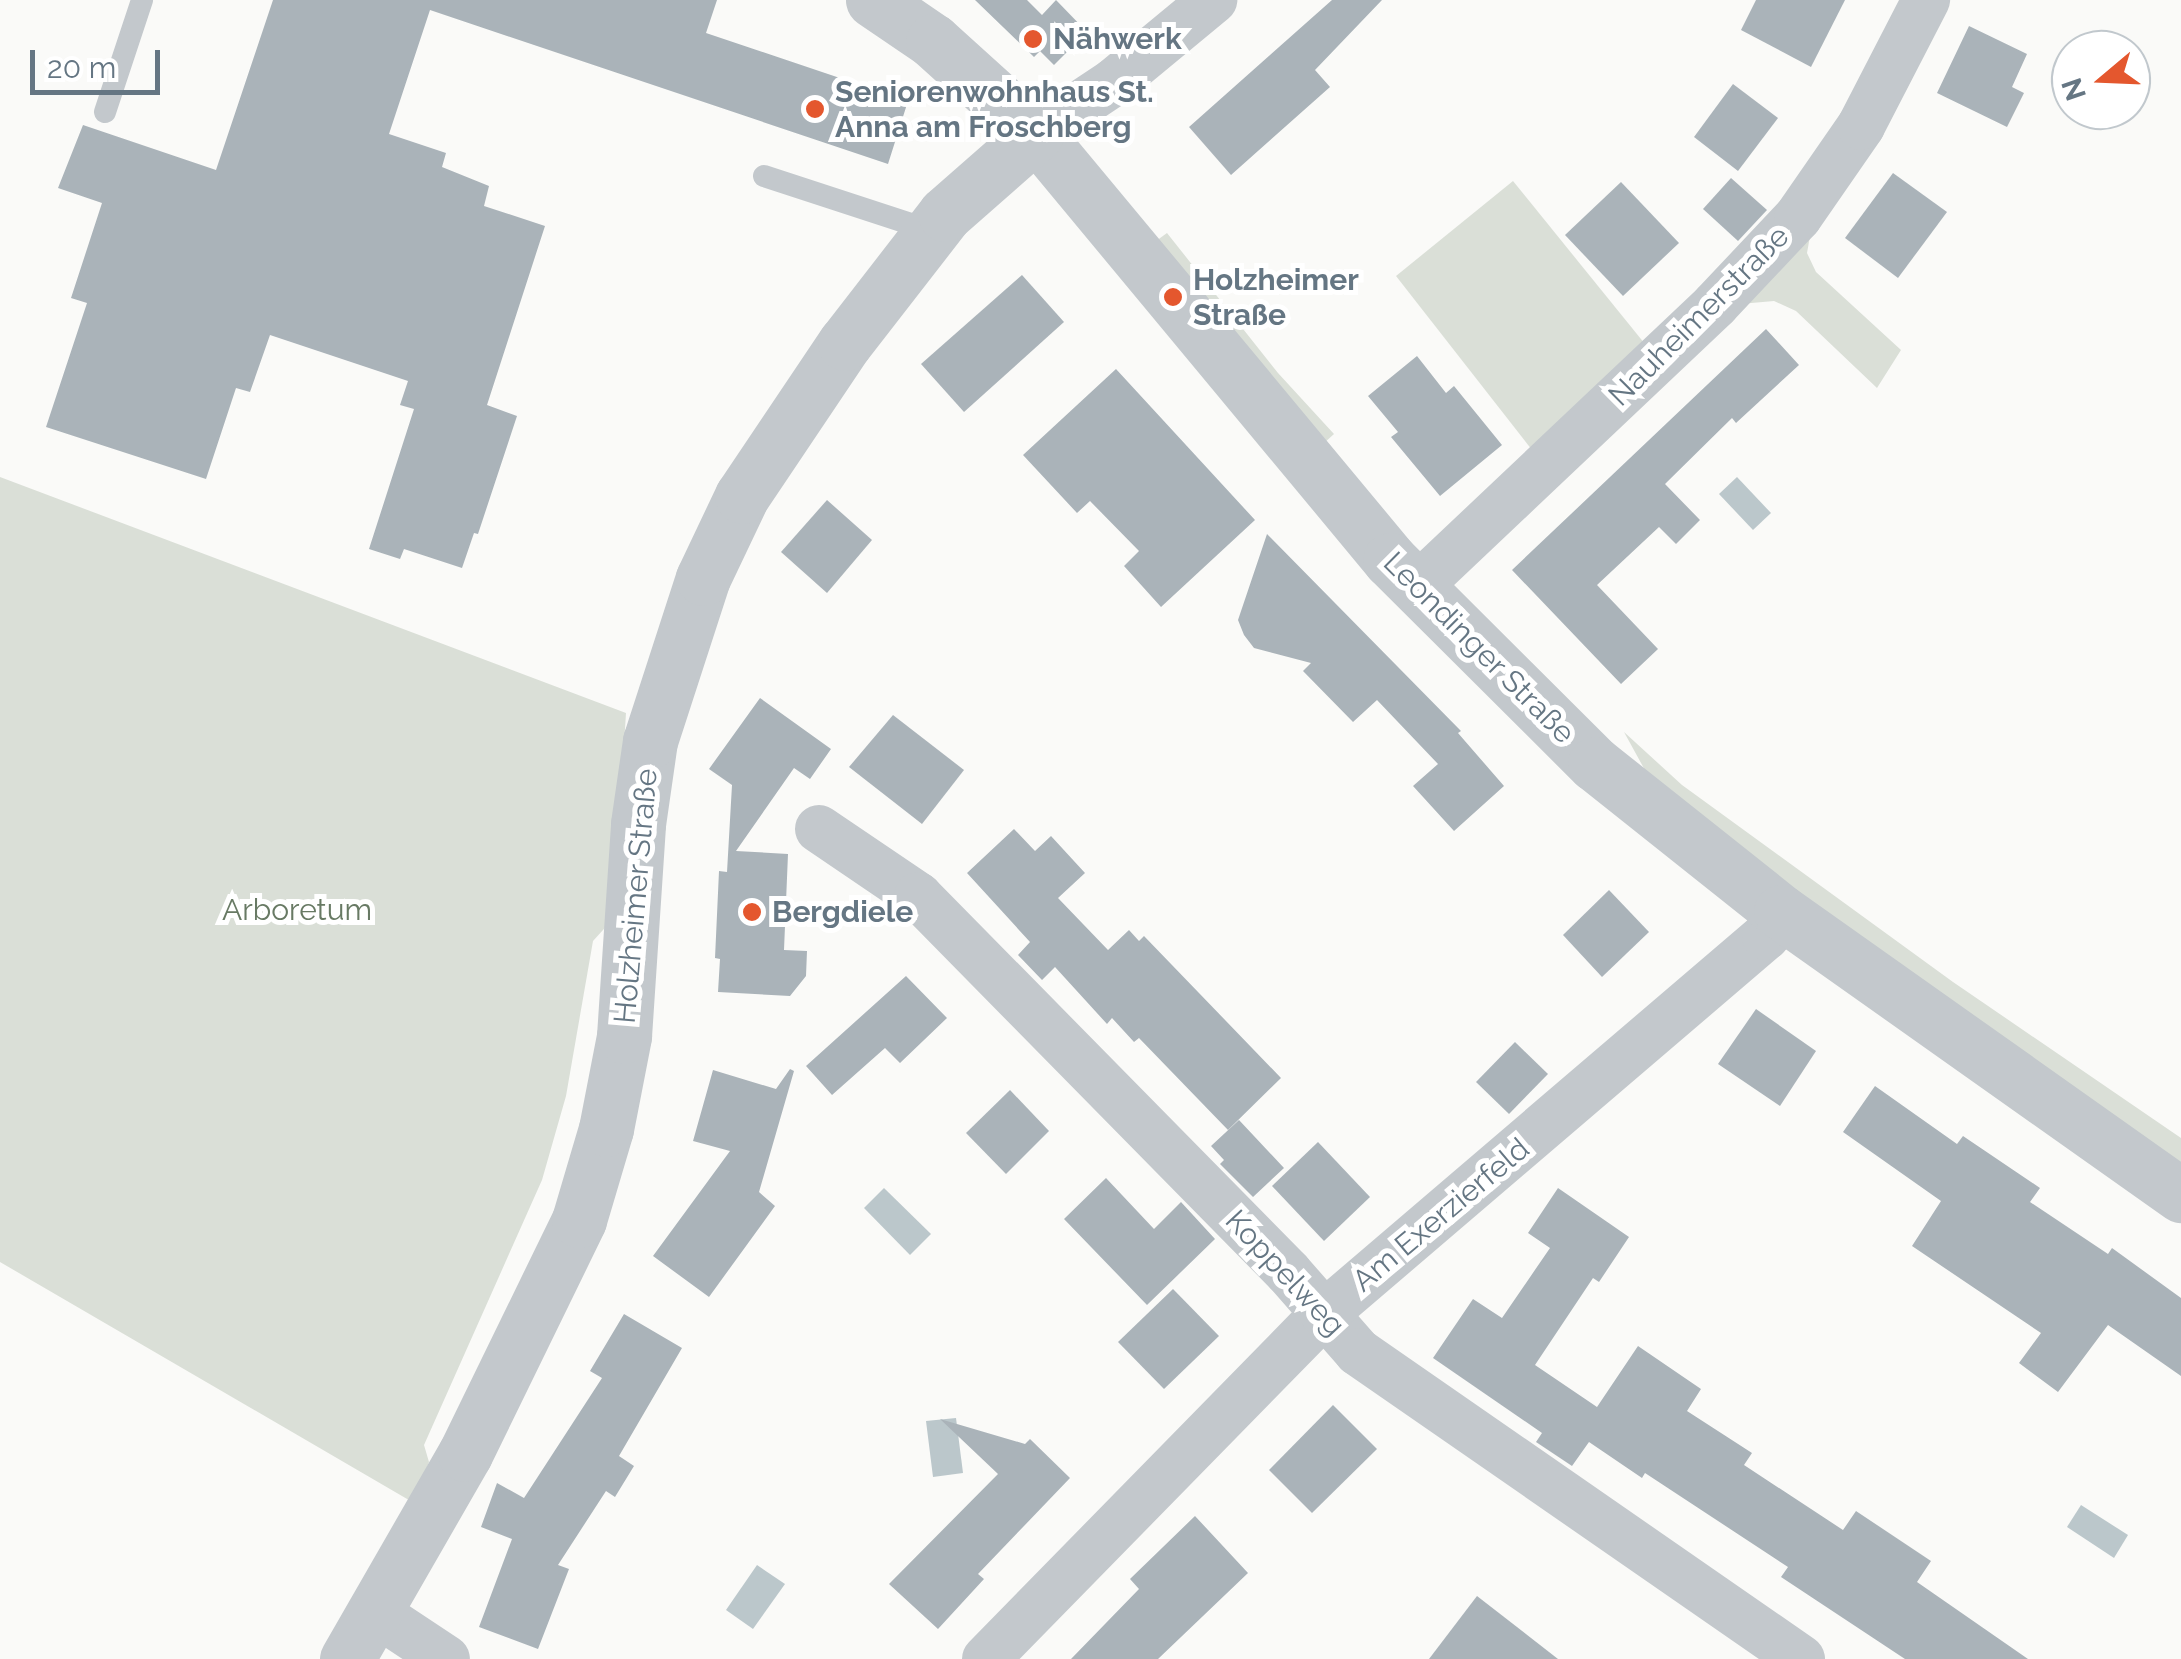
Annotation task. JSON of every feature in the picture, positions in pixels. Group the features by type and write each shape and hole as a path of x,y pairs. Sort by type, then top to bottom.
{"street":[{"name":"Leondinger Straße","path":"873,0 933,42 1036,134 1102,208 1327,488 1416,588 1595,764 1781,912 2181,1195"},
{"path":"1036,134 1114,82 1214,0"},
{"name":"Nauheimerstraße","path":"1416,588 1715,305 1798,217 1861,126 1926,0"},
{"name":"Holzheimer Straße","path":"347,1659 466,1454 579,1220 606,1129 624,1036 638,824 650,741 703,578 742,496 791,420 932,231 987,173 1036,134"},
{"name":"Koppelweg","path":"819,829 918,896 1358,1352 1801,1659"},
{"name":"Am Exerzierfeld","path":"986,1659 1324,1314 1766,936 1781,912"},
{"path":"376,1612 446,1659"}],"lane":[{"path":"105,112 142,0"},
{"path":"764,176 932,231"}],"green space":[{"path":"1513,181 1645,344 1532,450 1396,276"},
{"path":"1812,225 1807,253 1816,272 1901,350 1877,388 1796,311 1774,301 1740,304"},
{"path":"1167,233 1278,373 1334,434 1323,444 1156,241"},
{"name":"Arboretum","path":"0,477 626,713 613,919 593,941 566,1096 542,1180 424,1445 429,1462 414,1503 0,1262"},
{"path":"1624,732 1682,785 1953,982 2181,1138 2181,1165 1921,985 1652,783"}],"shaded area":[{"path":"1737,477 1771,513 1753,530 1719,494"},
{"path":"884,1188 931,1234 910,1255 864,1208"},
{"path":"956,1418 963,1473 933,1477 926,1421"},
{"path":"2081,1505 2128,1535 2114,1558 2067,1527"},
{"path":"757,1565 785,1584 753,1629 726,1610"}],"building":[{"path":"273,0 717,0 706,33 908,101 888,164 430,10 389,134 446,153 442,167 489,186 484,206 545,226 487,405 517,416 478,534 474,533 462,568 404,549 400,559 369,549 414,409 400,405 408,381 270,335 250,392 236,388 206,479 46,427 87,303 71,298 102,203 58,188 83,125 216,170"},
{"path":"975,0 1027,0 1042,15 1056,0 1087,32 1054,65 1040,51 1034,57"},
{"path":"1332,0 1382,0 1315,70 1330,87 1231,175 1189,127"},
{"path":"1756,0 1845,0 1811,67 1741,30"},
{"path":"1969,26 2027,54 2012,87 2024,93 2007,127 1937,93"},
{"path":"1733,84 1778,118 1738,171 1694,137"},
{"path":"1893,173 1947,212 1898,278 1845,238"},
{"path":"1731,178 1767,210 1738,241 1703,209"},
{"path":"1621,182 1679,243 1623,296 1565,235"},
{"path":"1022,275 1064,322 964,412 921,364"},
{"path":"1766,329 1799,365 1736,423 1732,418 1665,484 1700,520 1676,544 1659,527 1597,585 1658,649 1621,684 1512,570"},
{"path":"1417,356 1446,393 1454,386 1502,445 1440,496 1391,437 1398,432 1368,396"},
{"path":"1116,369 1255,520 1161,607 1124,566 1139,551 1090,501 1077,513 1023,455"},
{"path":"827,500 872,540 827,593 781,552"},
{"path":"1267,534 1461,731 1458,733 1504,786 1454,831 1413,786 1438,764 1377,700 1353,722 1303,671 1311,663 1254,648 1244,635 1238,620"},
{"path":"760,698 831,749 810,779 794,768 736,851 788,854 784,950 807,951 806,976 790,996 718,992 720,959 715,958 719,871 727,872 732,785 709,769"},
{"path":"893,715 964,770 922,824 849,767"},
{"path":"1014,829 1035,851 1051,836 1085,873 1058,898 1108,950 1129,930 1139,941 1144,936 1281,1078 1228,1130 1139,1038 1134,1042 1112,1018 1107,1024 1055,967 1042,980 1018,955 1030,942 967,873"},
{"path":"1609,890 1649,932 1602,977 1563,935"},
{"path":"906,976 947,1018 900,1063 885,1048 832,1095 806,1066"},
{"path":"1756,1009 1816,1051 1780,1106 1718,1064"},
{"path":"1515,1042 1548,1074 1509,1114 1476,1082"},
{"path":"790,1069 794,1071 759,1192 775,1206 709,1297 653,1256 730,1151 693,1141 713,1070 776,1089"},
{"path":"1875,1086 1957,1144 1963,1136 2040,1188 2030,1202 2108,1254 2112,1248 2181,1298 2181,1376 2108,1325 2058,1392 2019,1363 2041,1333 1912,1246 1941,1201 1843,1132"},
{"path":"1010,1090 1049,1131 1006,1174 966,1133"},
{"path":"1239,1120 1284,1168 1253,1197 1220,1164 1224,1160 1211,1146"},
{"path":"1318,1142 1370,1197 1324,1241 1272,1186"},
{"path":"1106,1178 1154,1229 1181,1202 1215,1239 1147,1305 1064,1219"},
{"path":"1558,1188 1629,1237 1599,1282 1593,1278 1535,1365 1597,1407 1638,1346 1701,1389 1687,1411 1752,1453 1744,1465 1843,1530 1856,1511 1931,1561 1917,1582 2028,1659 1905,1659 1781,1577 1788,1567 1645,1473 1642,1478 1589,1442 1572,1466 1536,1442 1542,1433 1433,1358 1473,1299 1502,1318 1550,1248 1528,1233"},
{"path":"1173,1289 1219,1336 1164,1389 1118,1342"},
{"path":"624,1314 682,1348 619,1456 634,1466 615,1497 606,1491 558,1565 569,1569 538,1649 479,1627 512,1539 481,1527 497,1483 524,1498 602,1378 590,1371"},
{"path":"1333,1405 1377,1449 1312,1513 1269,1470"},
{"path":"940,1419 1025,1444 1030,1439 1070,1478 978,1574 984,1579 938,1629 889,1584 998,1474"},
{"path":"1195,1516 1248,1573 1158,1659 1071,1659 1139,1589 1130,1579"},
{"path":"1477,1596 1558,1659 1429,1659"}],"place":[{"name":"Nähwerk","path":"1033,39"},
{"name":"Seniorenwohnhaus St. Anna am Froschberg","path":"815,109"},
{"name":"Holzheimer Straße","path":"1173,297"},
{"name":"Bergdiele","path":"752,912"}]}
